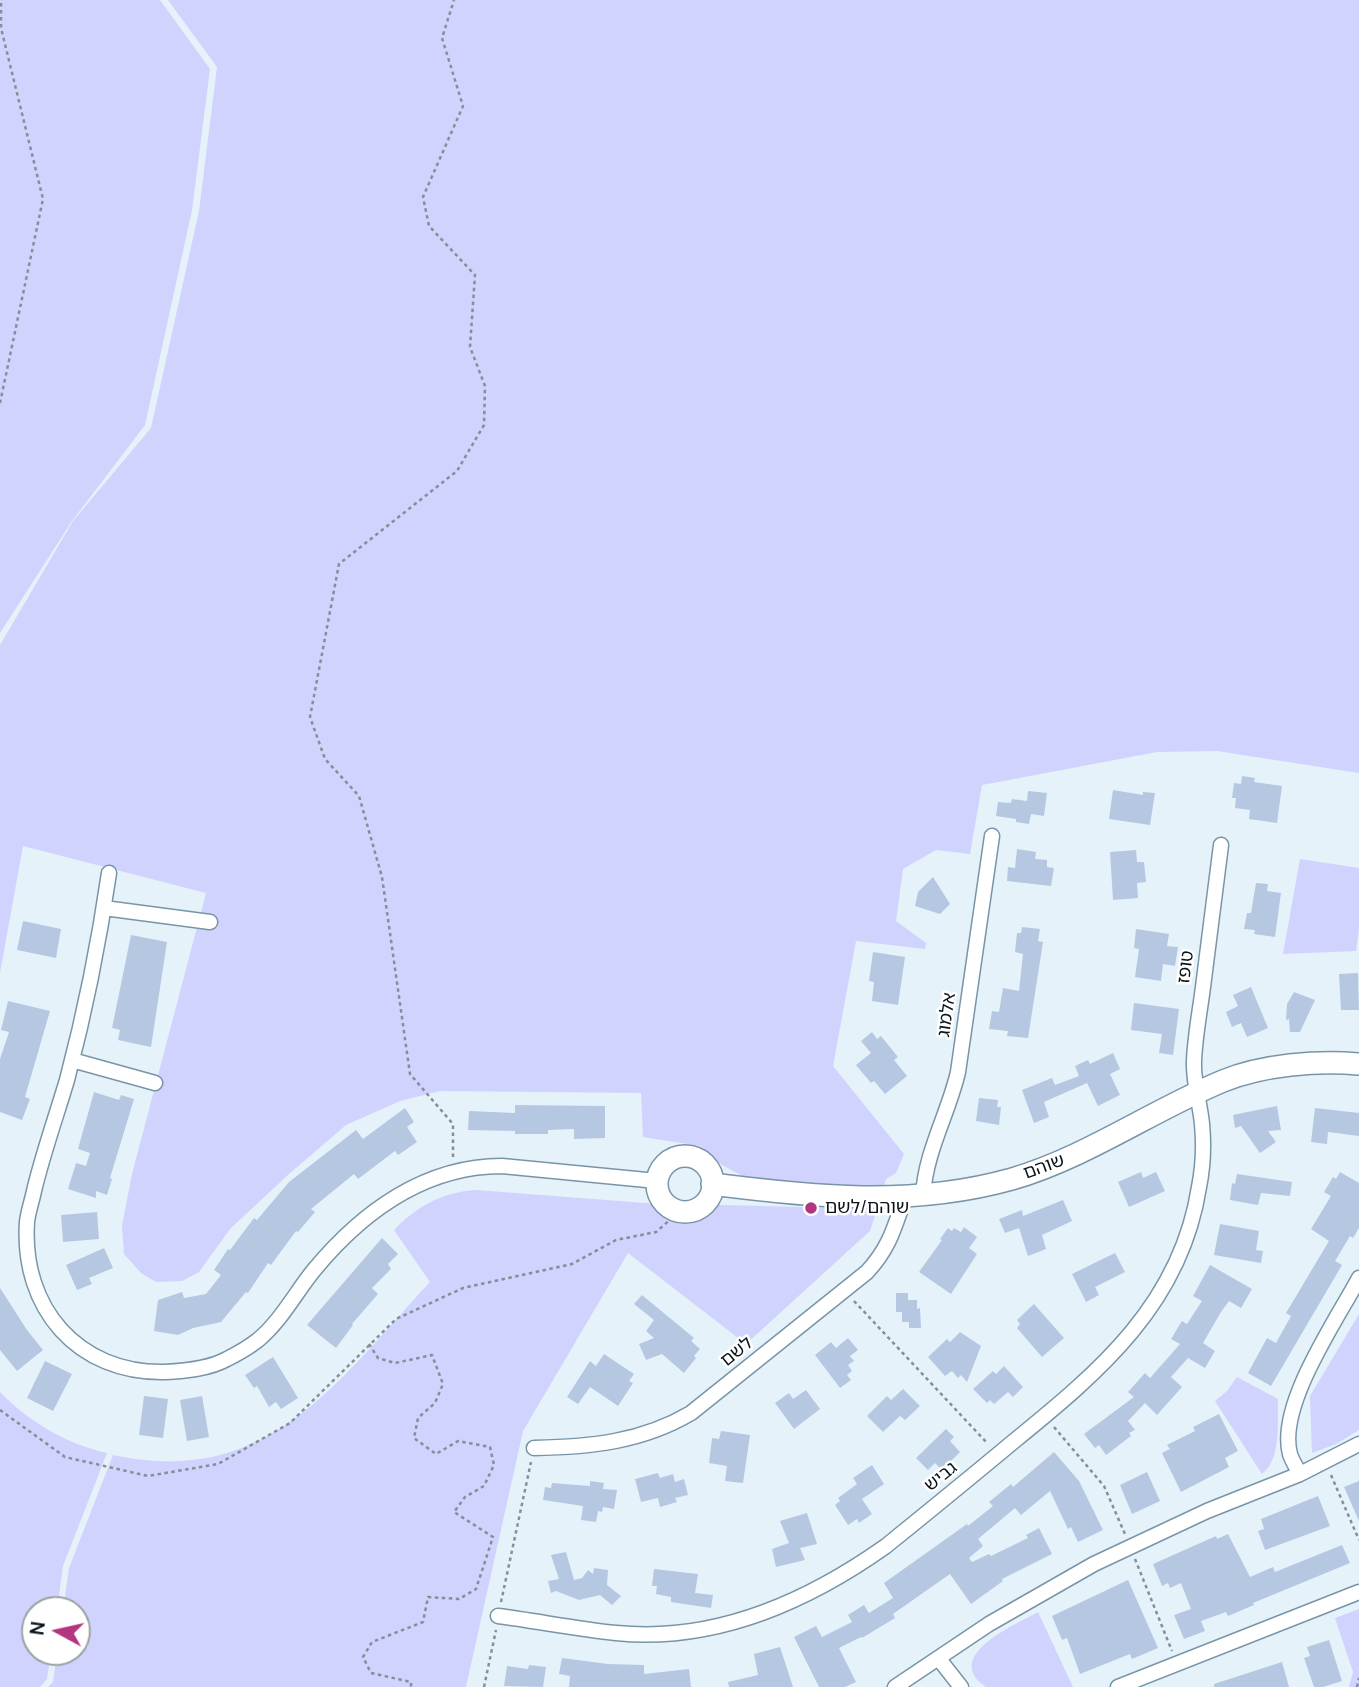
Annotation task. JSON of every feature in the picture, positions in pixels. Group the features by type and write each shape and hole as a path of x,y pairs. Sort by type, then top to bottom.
{"street":[{"name":"אלמוג","path":"914,1196 949,1105 958,1072 992,836"},
{"name":"טופז","path":"1198,1094 1194,1052 1222,845"},
{"path":"109,873 89,989 27,1222 30,1273 46,1313 72,1343 106,1363 145,1372 158,1372 185,1371 224,1361 259,1339 317,1267 357,1226 403,1193 452,1171 477,1166 502,1167 657,1181"},
{"path":"104,908 210,922"},
{"path":"72,1060 155,1083"},
{"name":"שוהם","path":"712,1184 822,1197 914,1196 973,1188 1054,1164 1096,1146 1225,1081 1265,1070 1311,1063 1359,1064"},
{"name":"גביש","path":"498,1616 616,1633 695,1631 750,1618 805,1596 886,1546 1094,1375 1147,1314 1167,1283 1182,1251 1192,1220 1203,1156 1198,1094"},
{"path":"686,1156 703,1163 709,1170 712,1184 710,1197 705,1204 688,1212 679,1212 663,1202 658,1194 657,1181 668,1161 686,1156"},
{"name":"לשם","path":"534,1448 608,1444 643,1436 676,1422 867,1272 883,1253 914,1196"},
{"path":"1300,1474 1290,1454 1289,1443 1294,1402 1359,1278"},
{"path":"895,1687 1011,1611 1094,1564 1194,1516 1300,1474 1359,1444"},
{"path":"1118,1687 1359,1592"},
{"path":"939,1659 961,1687"}],"path":[{"path":"0,403 43,198 1,27 1,0"},
{"path":"452,1171 453,1124 410,1074 382,877 359,796 325,759 310,717 339,564 457,471 484,425 485,386 470,347 475,275 429,226 423,197 463,106 442,38 454,0"},
{"path":"0,1410 65,1457 148,1476 218,1464 290,1423 396,1319 463,1288 572,1264 616,1240 656,1232 679,1212"},
{"path":"845,1291 998,1455"},
{"path":"369,1345 378,1358 395,1363 432,1355 443,1384 435,1403 418,1418 414,1438 436,1454 458,1441 490,1447 494,1465 484,1486 465,1497 454,1512 493,1537 476,1589 459,1599 428,1597 423,1622 372,1642 363,1657 371,1674 411,1682 411,1687"},
{"path":"484,1687 534,1448"},
{"path":"1325,1462 1359,1540"},
{"path":"1357,1687 1359,1678"}],"shaded area":[{"path":"0,0 160,0 210,69 192,210 145,425 72,521 0,633"},
{"path":"168,0 1359,0 1359,773 1217,751 1157,752 982,785 970,854 936,850 903,869 896,921 926,943 925,949 856,941 833,1066 904,1154 896,1173 886,1179 882,1191 746,1178 722,1165 701,1146 643,1137 641,1093 440,1091 400,1101 346,1125 230,1229 199,1272 182,1281 156,1282 141,1273 124,1254 122,1226 132,1174 206,893 23,846 0,973 0,645 73,521 151,428 199,211 217,67"},
{"path":"1300,859 1359,868 1359,929 1356,951 1283,954"},
{"path":"464,1191 645,1203 877,1209 870,1231 746,1344 628,1253 523,1431 466,1687 48,1687 53,1682 55,1666 91,1666 91,1596 65,1596 69,1568 113,1455 167,1461 215,1456 257,1441 295,1418 330,1389 363,1356 430,1282 394,1230 421,1207"},
{"path":"1359,1314 1359,1430 1336,1444 1312,1453 1310,1396"},
{"path":"1237,1377 1278,1399 1276,1450 1262,1474 1215,1401"},
{"path":"0,1392 23,1413 63,1438 107,1453 63,1566 59,1596 21,1596 21,1666 49,1666 47,1679 40,1687 0,1687"},
{"path":"1359,1609 1359,1687 1349,1687 1353,1672 1335,1618"},
{"path":"1038,1612 1073,1687 986,1687 974,1675 972,1664 977,1653 1000,1633"}],"building":[{"path":"1242,776 1255,778 1254,782 1282,786 1277,823 1249,819 1250,810 1235,808 1236,798 1232,798 1234,783 1241,784"},
{"path":"1113,790 1143,795 1143,792 1155,793 1150,825 1109,819"},
{"path":"1028,791 1047,793 1044,816 1031,814 1029,824 996,816 998,802 1011,803 1012,799 1027,801"},
{"path":"1017,849 1036,852 1035,859 1047,860 1047,867 1054,868 1051,886 1007,881 1008,867 1015,868"},
{"path":"1136,850 1137,862 1144,862 1146,882 1137,883 1138,898 1113,900 1110,852"},
{"path":"933,877 950,904 940,914 915,906 918,892"},
{"path":"1256,883 1268,884 1267,891 1281,893 1275,937 1254,934 1255,930 1244,929 1247,913 1251,913"},
{"path":"23,921 61,929 56,958 17,950"},
{"path":"1022,927 1040,929 1038,941 1043,942 1028,1038 1007,1036 1008,1031 989,1029 992,1011 999,1012 1003,988 1019,991 1023,954 1015,952 1017,933 1021,933"},
{"path":"1136,929 1169,934 1167,946 1178,947 1175,966 1163,964 1161,981 1135,977 1139,949 1134,948"},
{"path":"131,935 167,942 151,1047 118,1040 120,1030 112,1028"},
{"path":"873,952 905,957 898,1005 872,1001 874,982 869,981"},
{"path":"1358,973 1359,1010 1341,1010 1339,974"},
{"path":"1251,987 1268,1028 1247,1037 1241,1023 1232,1027 1226,1012 1238,1006 1233,995"},
{"path":"1294,992 1315,1000 1300,1032 1290,1032 1289,1019 1286,1020 1287,1004"},
{"path":"8,1001 50,1011 25,1097 30,1099 22,1120 0,1112 0,1059 9,1032 1,1030"},
{"path":"1134,1003 1179,1009 1173,1055 1159,1053 1162,1034 1131,1030"},
{"path":"872,1032 877,1039 881,1036 898,1057 894,1060 907,1076 885,1094 874,1081 871,1083 856,1065 871,1053 861,1041"},
{"path":"1113,1053 1120,1069 1110,1074 1120,1095 1098,1106 1087,1083 1044,1102 1049,1117 1034,1123 1022,1090 1052,1078 1055,1085 1079,1076 1075,1066 1088,1060 1090,1064"},
{"path":"94,1092 119,1100 121,1095 134,1099 107,1195 96,1191 96,1198 68,1189 76,1163 86,1166 90,1153 78,1149"},
{"path":"979,1098 998,1100 997,1107 1001,1107 999,1125 976,1121"},
{"path":"515,1105 605,1106 605,1138 574,1139 574,1129 548,1130 548,1134 468,1130 469,1111 515,1113"},
{"path":"1277,1106 1281,1130 1268,1131 1276,1142 1260,1153 1241,1126 1235,1128 1233,1115"},
{"path":"405,1108 414,1122 407,1127 417,1142 398,1155 395,1151 358,1179 354,1174 311,1209 315,1212 298,1232 296,1231 271,1265 268,1263 248,1293 246,1292 221,1322 193,1328 178,1335 154,1331 158,1300 182,1292 184,1298 206,1294 221,1275 214,1270 228,1249 230,1250 254,1218 257,1220 289,1182 356,1130 363,1139"},
{"path":"1315,1108 1359,1113 1359,1136 1328,1132 1327,1144 1311,1142"},
{"path":"1141,1172 1143,1178 1156,1172 1165,1191 1129,1207 1118,1182"},
{"path":"1340,1172 1359,1183 1359,1228 1353,1238 1350,1236 1335,1261 1342,1265 1271,1386 1248,1373 1267,1338 1276,1343 1291,1316 1286,1313 1329,1241 1311,1229 1331,1196 1324,1192 1333,1177 1336,1179"},
{"path":"1237,1174 1292,1182 1290,1196 1261,1193 1258,1205 1230,1200 1232,1183 1235,1184"},
{"path":"1063,1200 1072,1221 1042,1235 1046,1249 1028,1256 1019,1228 1005,1233 999,1219 1022,1210 1023,1216"},
{"path":"97,1212 99,1239 63,1242 61,1215"},
{"path":"1220,1224 1259,1231 1256,1250 1263,1251 1261,1263 1214,1255"},
{"path":"964,1227 977,1237 969,1248 977,1254 951,1294 919,1272 948,1228 961,1232"},
{"path":"382,1238 398,1254 388,1264 391,1269 372,1288 378,1294 352,1324 336,1348 307,1325"},
{"path":"104,1248 113,1268 89,1278 92,1284 77,1290 66,1265"},
{"path":"1115,1253 1125,1272 1095,1287 1099,1295 1086,1302 1072,1274"},
{"path":"1210,1265 1252,1289 1241,1308 1229,1301 1221,1312 1203,1343 1215,1351 1205,1368 1188,1358 1171,1377 1182,1387 1157,1415 1145,1403 1128,1421 1135,1430 1129,1433 1131,1436 1106,1455 1099,1445 1095,1448 1084,1434 1134,1397 1128,1392 1145,1373 1150,1378 1180,1344 1171,1339 1182,1321 1187,1324 1202,1301 1193,1296"},
{"path":"0,1288 43,1350 17,1371 0,1350"},
{"path":"896,1293 908,1293 908,1300 917,1300 921,1328 909,1328 909,1322 902,1322 902,1312 896,1312"},
{"path":"642,1295 694,1338 691,1341 700,1349 684,1373 662,1354 646,1360 639,1344 654,1338 646,1331 654,1320 634,1304"},
{"path":"1034,1304 1064,1338 1042,1357 1017,1328 1020,1324 1017,1320"},
{"path":"960,1332 981,1346 967,1382 952,1371 945,1376 928,1357 947,1339 950,1342"},
{"path":"848,1338 858,1350 850,1356 854,1361 848,1365 852,1371 847,1375 851,1380 840,1388 815,1355 831,1342 836,1348"},
{"path":"604,1354 634,1374 629,1381 633,1383 618,1406 590,1387 578,1404 567,1397 590,1361 596,1366"},
{"path":"273,1357 298,1398 281,1409 276,1402 269,1407 257,1386 254,1388 245,1375"},
{"path":"45,1361 72,1374 53,1411 27,1398"},
{"path":"1004,1366 1023,1387 1013,1397 1008,1392 994,1404 990,1400 987,1403 973,1389 993,1371 996,1374"},
{"path":"903,1389 920,1406 905,1420 900,1416 883,1432 867,1416 887,1396 891,1400"},
{"path":"806,1390 820,1409 794,1429 775,1403 789,1393 793,1399"},
{"path":"144,1396 168,1399 163,1438 139,1435"},
{"path":"202,1396 209,1437 187,1441 180,1400"},
{"path":"1219,1414 1238,1451 1225,1458 1229,1467 1181,1492 1162,1453 1170,1449 1167,1445 1195,1431 1193,1427"},
{"path":"946,1429 954,1437 950,1441 960,1452 942,1470 935,1463 928,1470 916,1458"},
{"path":"721,1431 750,1435 743,1483 725,1481 727,1466 709,1463 712,1438 719,1439"},
{"path":"1054,1452 1079,1481 1103,1530 1078,1542 1071,1527 1068,1529 1050,1491 1021,1515 1015,1508 978,1539 983,1546 969,1558 972,1562 1028,1538 1026,1535 1039,1528 1052,1554 1002,1579 1003,1581 971,1604 950,1574 893,1614 895,1618 839,1648 856,1682 845,1687 819,1687 794,1637 816,1626 822,1637 852,1622 848,1615 864,1605 869,1613 893,1598 884,1583 967,1524 968,1526 993,1506 989,1502 1011,1484 1013,1487"},
{"path":"872,1465 884,1484 862,1499 872,1514 859,1523 857,1519 848,1525 835,1505 840,1501 838,1498 857,1484 853,1478"},
{"path":"1147,1472 1160,1501 1132,1514 1120,1485"},
{"path":"658,1473 660,1478 673,1474 675,1482 684,1479 688,1495 675,1498 677,1502 660,1507 658,1498 641,1502 635,1479"},
{"path":"590,1481 604,1483 603,1489 617,1490 614,1509 603,1507 602,1512 598,1511 596,1522 581,1520 583,1506 543,1500 545,1487 551,1488 552,1483 590,1486"},
{"path":"1359,1481 1359,1521 1344,1487"},
{"path":"1318,1496 1330,1526 1265,1550 1258,1531 1264,1529 1261,1519"},
{"path":"807,1513 817,1544 800,1548 805,1560 776,1567 772,1549 789,1543 780,1521"},
{"path":"1228,1534 1250,1577 1273,1567 1275,1572 1342,1545 1350,1563 1228,1616 1226,1612 1201,1621 1205,1631 1184,1639 1174,1615 1191,1609 1181,1583 1170,1588 1168,1583 1162,1586 1153,1564 1216,1536 1217,1539"},
{"path":"566,1552 574,1580 582,1578 588,1570 593,1574 594,1568 608,1570 607,1585 621,1596 612,1605 600,1595 579,1600 556,1591 551,1593 548,1581 559,1579 551,1555"},
{"path":"654,1569 698,1574 695,1593 713,1595 711,1608 671,1602 671,1597 656,1594 657,1586 652,1586"},
{"path":"1128,1580 1158,1648 1132,1659 1130,1654 1080,1674 1067,1638 1062,1640 1052,1616"},
{"path":"1329,1640 1342,1681 1314,1687 1304,1658 1310,1656 1307,1647"},
{"path":"780,1647 793,1687 729,1687 728,1682 758,1675 754,1654"},
{"path":"562,1658 644,1665 644,1674 689,1669 691,1687 569,1687 570,1676 559,1674"},
{"path":"1282,1662 1289,1687 1214,1687 1214,1684"},
{"path":"529,1665 546,1667 543,1687 504,1686 507,1666 528,1669"}],"place":[{"name":"שוהם/לשם","path":"811,1208"}]}
